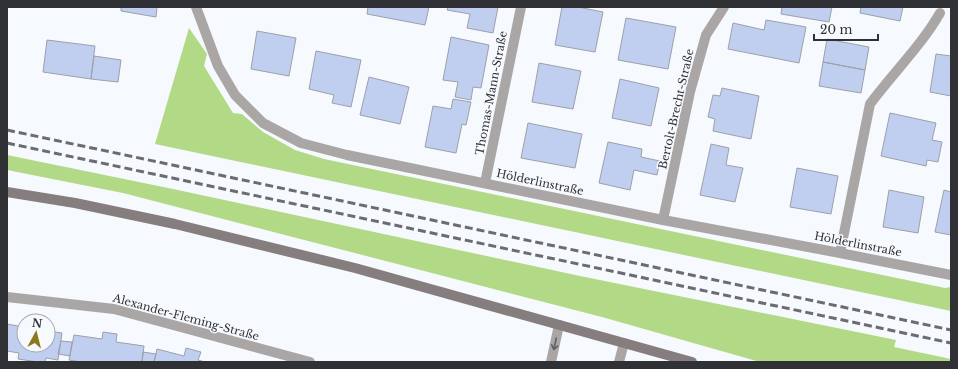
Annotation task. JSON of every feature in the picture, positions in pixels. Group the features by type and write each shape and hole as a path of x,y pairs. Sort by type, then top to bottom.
{"main road":[{"path":"7,192 75,203 175,224 355,268 692,362"}],"street":[{"name":"Hölderlinstraße","path":"196,7 218,66 235,95 263,123 301,143 347,156 663,220 951,275"},
{"name":"Thomas-Mann-Straße","path":"485,183 521,7"},
{"name":"Bertolt-Brecht-Straße","path":"663,220 690,92 706,35 724,7"},
{"path":"840,253 870,104 923,39 940,14"},
{"name":"Alexander-Fleming-Straße","path":"7,297 114,309 310,362"},
{"path":"551,362 559,325"},
{"path":"619,362 624,343"}],"green space":[{"path":"189,28 207,54 204,66 233,113 242,114 263,132 295,150 324,159 945,288 951,287 951,311 155,144"},
{"path":"7,155 580,276 896,340 894,347 951,359 951,362 760,362 602,317 123,193 7,170"}],"building":[{"path":"121,7 157,7 156,17 121,11"},
{"path":"368,7 429,7 425,25 367,14"},
{"path":"448,7 498,7 493,33 467,28 470,14 447,10"},
{"path":"562,7 578,7 603,12 595,52 555,45"},
{"path":"782,7 832,7 829,22 781,14"},
{"path":"861,7 903,7 900,21 860,13"},
{"path":"626,18 676,27 668,69 618,60"},
{"path":"766,20 806,27 799,63 728,49 733,23 764,30"},
{"path":"257,31 296,38 289,76 251,69"},
{"path":"451,37 489,45 481,88 473,87 471,100 455,97 458,82 443,80"},
{"path":"827,39 869,47 865,70 823,62"},
{"path":"47,40 95,46 91,79 43,72"},
{"path":"316,51 361,60 351,107 332,103 334,95 309,89"},
{"path":"936,54 951,56 951,96 930,92"},
{"path":"94,56 121,60 118,82 91,79"},
{"path":"823,62 865,70 861,93 819,86"},
{"path":"539,63 581,71 573,109 532,102"},
{"path":"369,77 409,87 400,124 360,115"},
{"path":"620,79 659,88 651,126 612,118"},
{"path":"722,88 759,96 751,139 713,131 715,119 708,117 713,95 720,96"},
{"path":"453,99 471,102 466,125 462,124 456,153 425,147 433,106 451,109"},
{"path":"890,113 936,123 932,140 942,142 938,162 927,160 926,166 881,156"},
{"path":"528,123 582,134 575,168 521,158"},
{"path":"608,142 642,149 641,157 660,161 657,175 634,170 630,190 599,183"},
{"path":"711,144 729,148 726,165 743,168 735,202 700,195"},
{"path":"797,168 838,176 831,214 790,207"},
{"path":"889,190 924,197 918,233 883,227"},
{"path":"944,190 951,192 951,235 935,232"},
{"path":"7,324 16,326 16,352 7,351"},
{"path":"56,332 62,333 58,360 46,358 45,362 38,362 18,359 19,353 56,353"},
{"path":"103,332 117,334 116,342 144,346 142,362 81,362 69,360 74,335 102,339"},
{"path":"61,341 72,342 70,356 58,354"},
{"path":"186,348 201,352 198,360 205,362 154,362 157,349 184,356"},
{"path":"143,352 156,354 154,362 142,362"}],"railway":[{"path":"7,130 951,330"},
{"path":"7,143 951,343"}]}
